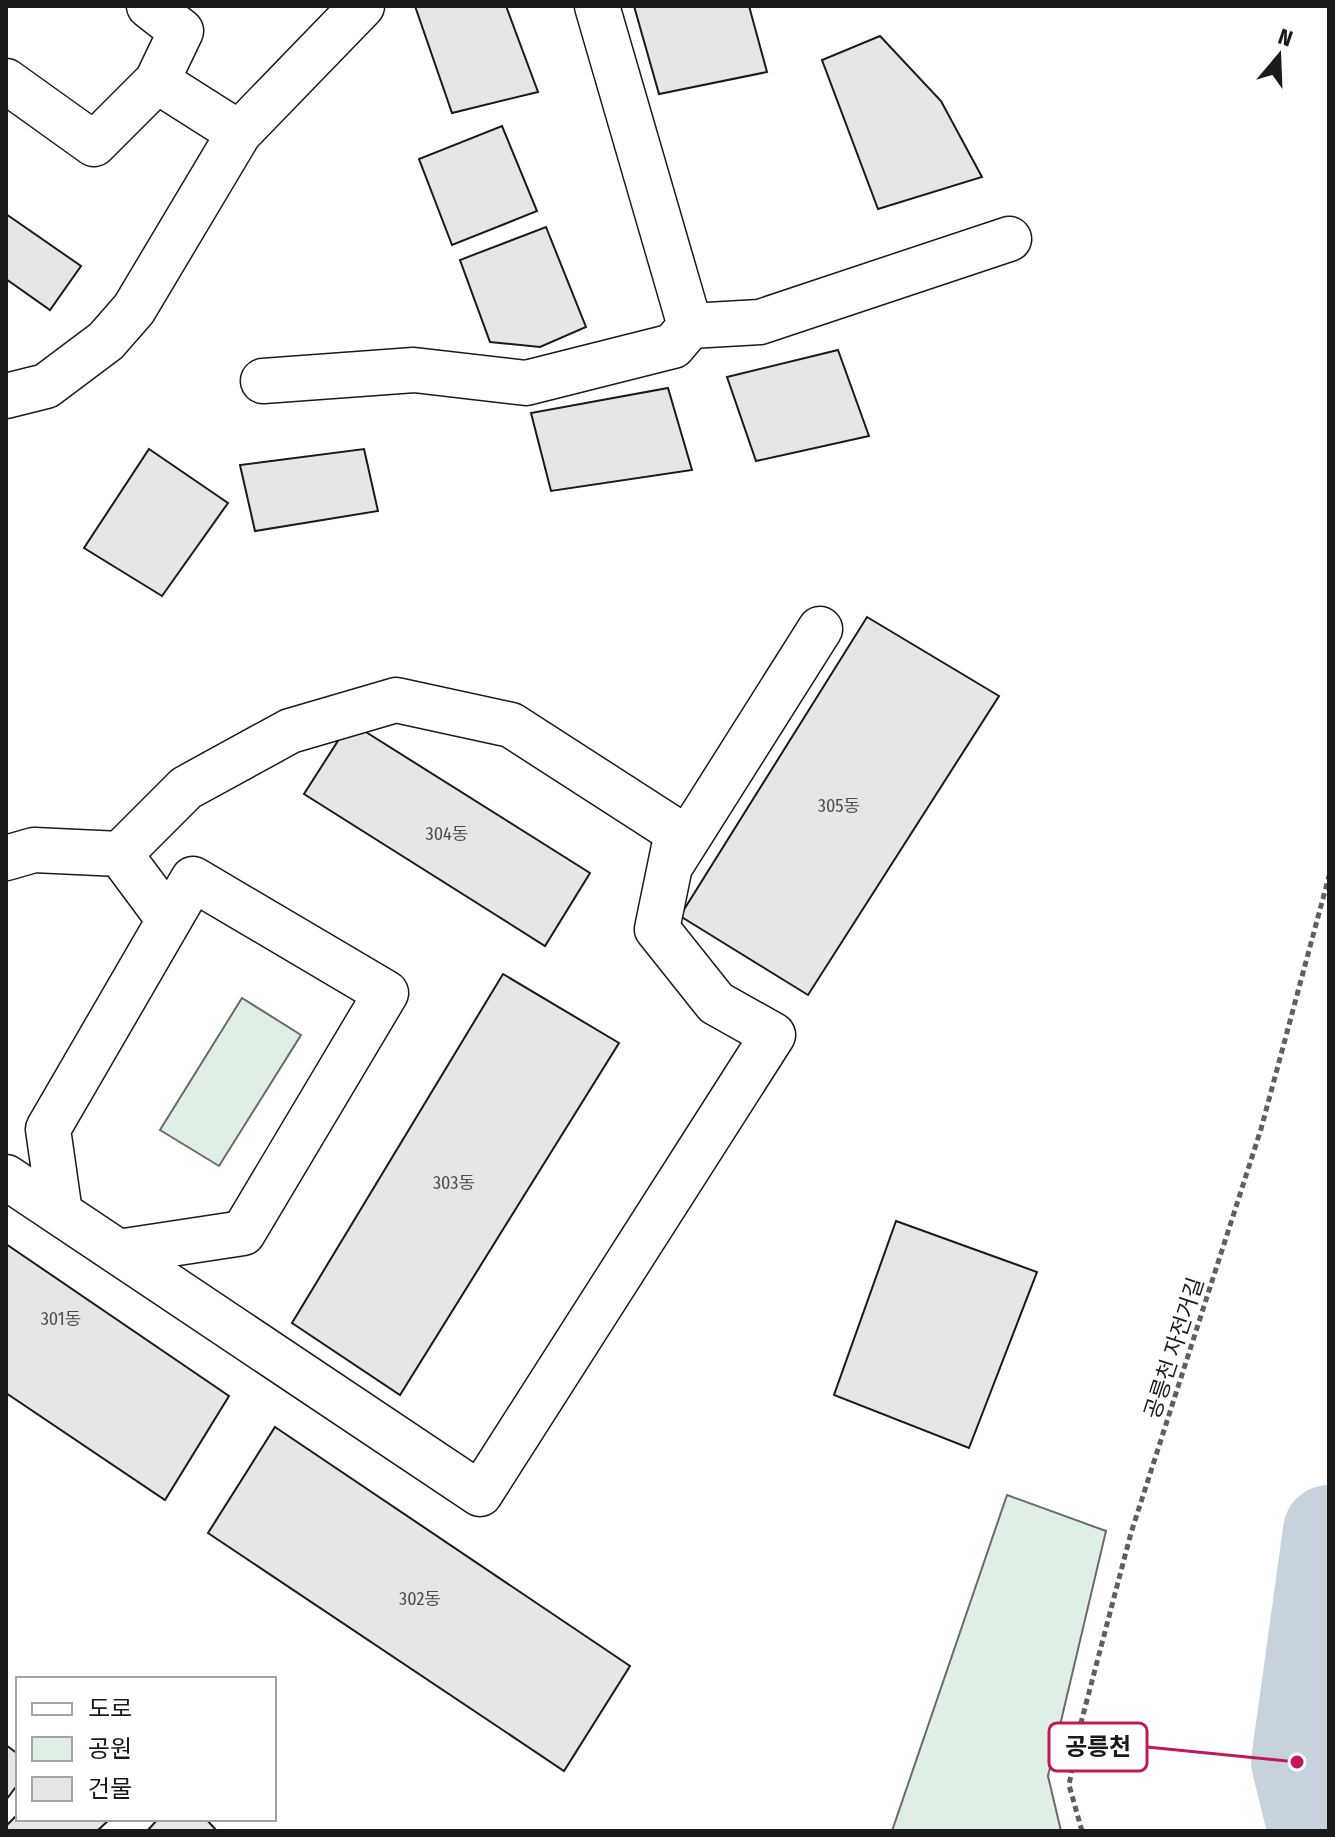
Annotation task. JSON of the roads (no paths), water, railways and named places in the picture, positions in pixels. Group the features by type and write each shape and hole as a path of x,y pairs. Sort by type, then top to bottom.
{"street":[{"path":"6,81 94,144 157,81 181,31 149,6"},
{"path":"11,402 46,386 106,341 134,309 239,133 362,6"},
{"path":"597,6 690,326"},
{"path":"157,81 239,133"},
{"path":"263,381 414,370 526,383 673,346 690,326 760,322 1009,239"},
{"path":"670,867 820,629"},
{"path":"6,858 34,850 120,854 186,788 290,731 396,700 511,725 677,832 657,929 716,1003 773,1035 480,1494 6,1177"},
{"path":"120,854 169,920"},
{"path":"60,1213 48,1129 193,879 386,993 243,1233 118,1252"}],"waterway":[{"path":"1314,1831 1297,1762 1329,1531"}],"place":[{"name":"공릉천","path":"1297,1762"}]}
